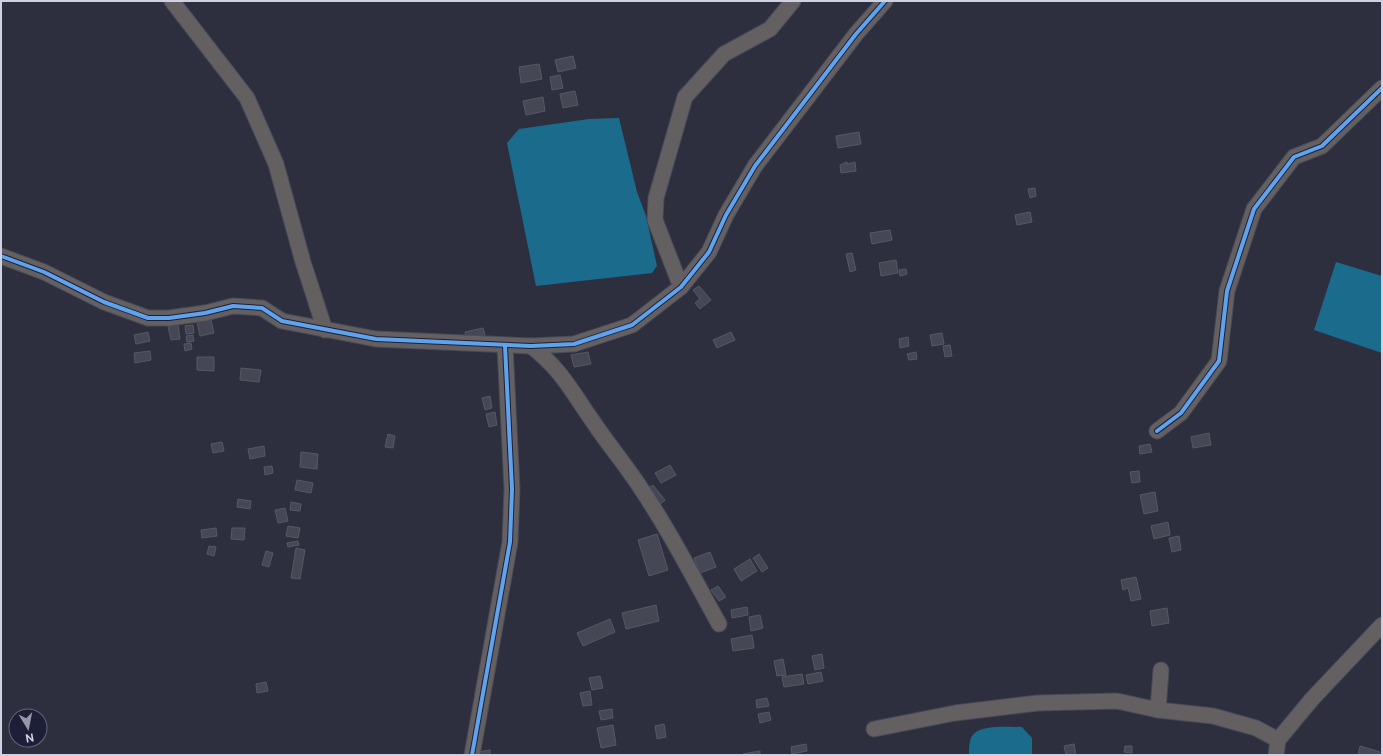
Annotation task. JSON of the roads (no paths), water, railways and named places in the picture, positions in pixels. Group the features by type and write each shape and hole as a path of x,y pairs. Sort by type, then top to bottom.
{"street":[{"path":"172,1 247,98 276,164 303,262 325,330"},
{"path":"681,287 655,220 656,198 686,97 724,54 770,29 793,1"},
{"path":"1,256 44,272 104,302 148,318 198,314 233,306 262,308 282,321 376,339 505,346 574,344 632,325 681,287 710,252 726,215 755,166 856,34 885,1"},
{"path":"1157,431 1181,413 1219,361 1227,291 1254,209 1294,158 1322,146 1382,88"},
{"path":"472,755 510,542 512,489 505,346"},
{"path":"531,346 549,360 563,377 639,485 677,548 719,624"},
{"path":"874,729 955,713 1038,703 1117,701 1158,710 1213,716 1256,728 1277,748 1312,699 1382,625"},
{"path":"1158,710 1161,670"}],"water":[{"path":"619,118 637,192 646,216 657,266 652,273 536,286 507,143 519,129 589,119"},
{"path":"1336,262 1382,276 1382,353 1314,330"},
{"path":"995,727 1022,727 1032,738 1032,755 969,755 970,740 976,732"}]}
